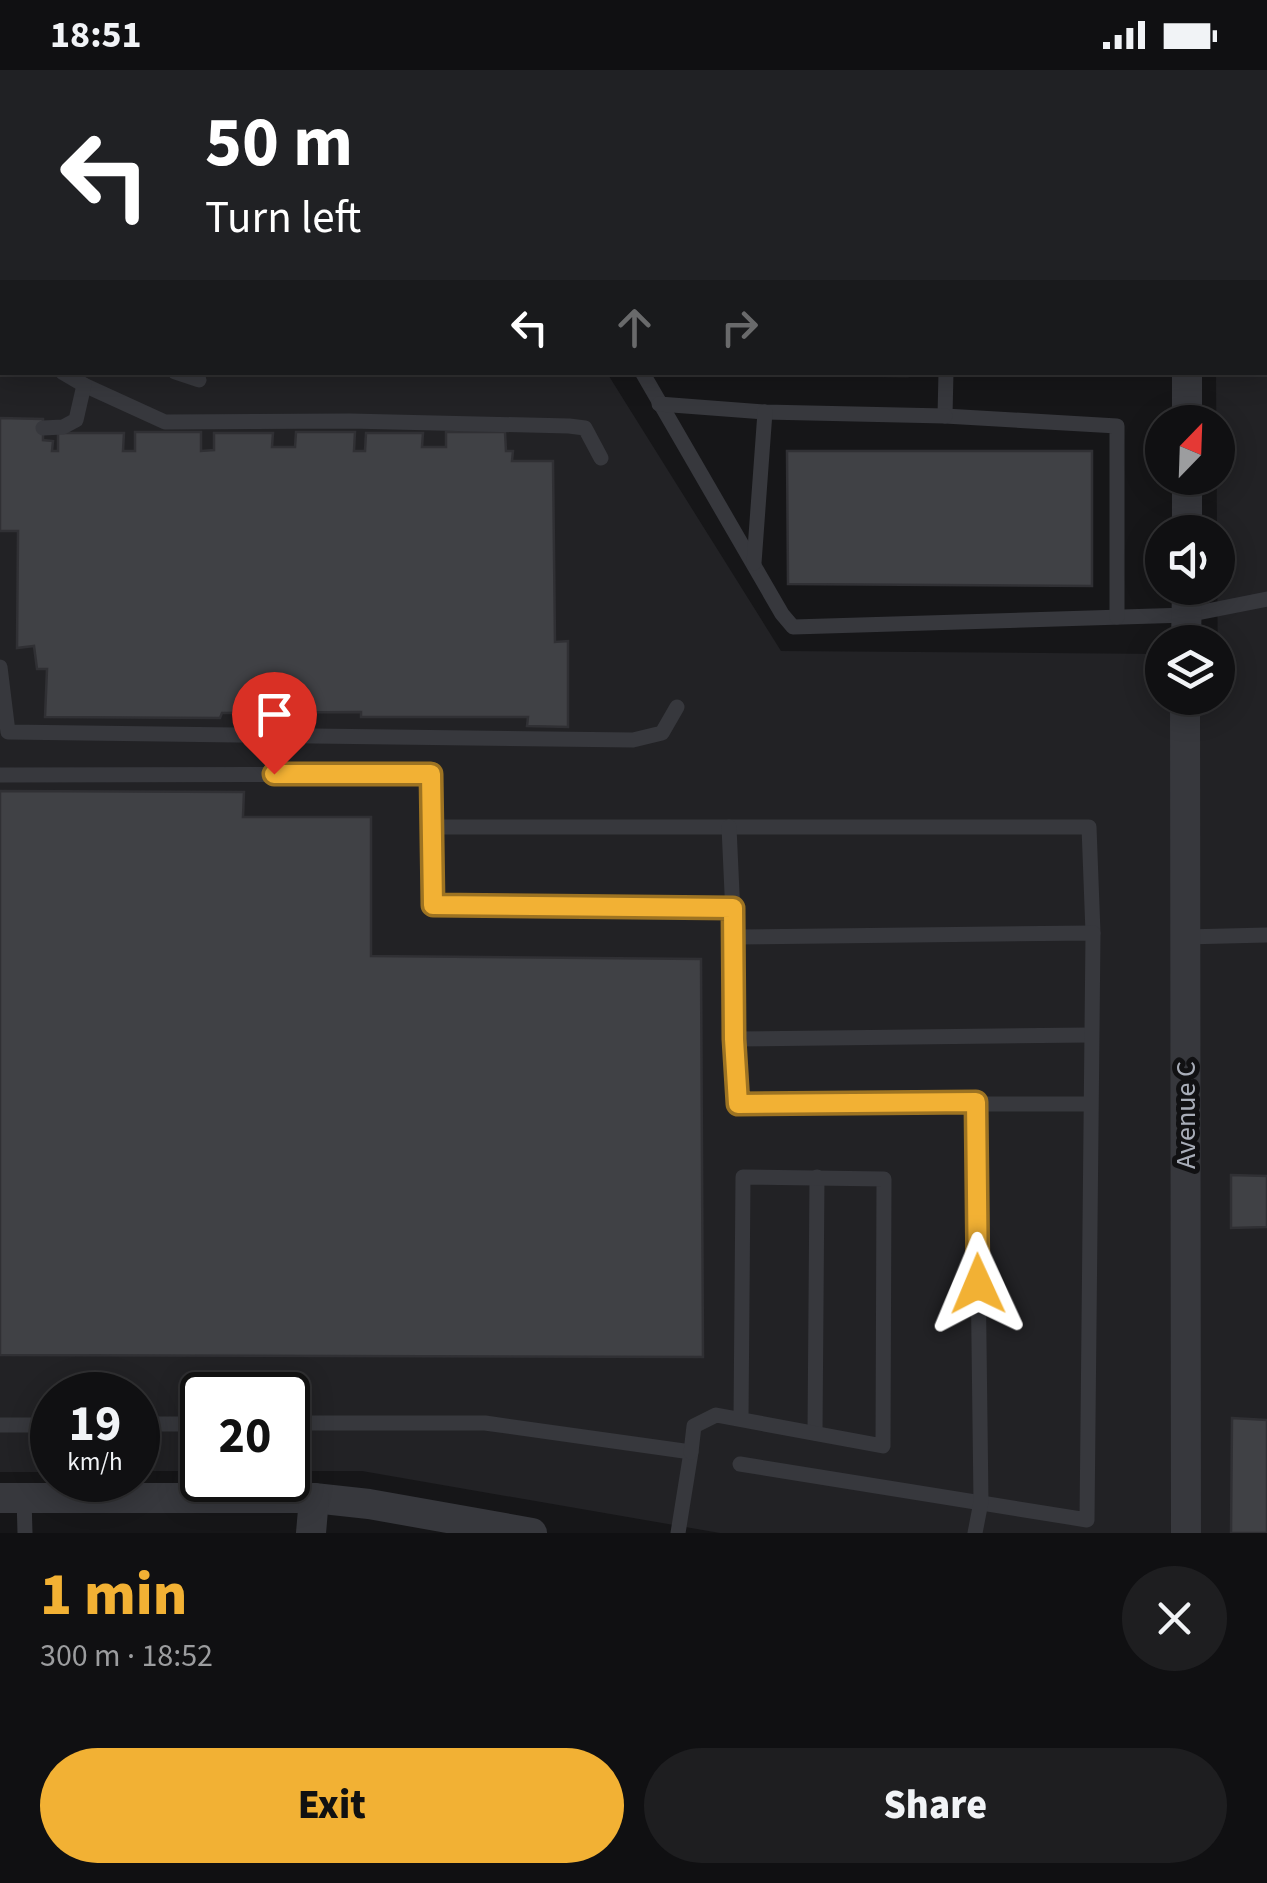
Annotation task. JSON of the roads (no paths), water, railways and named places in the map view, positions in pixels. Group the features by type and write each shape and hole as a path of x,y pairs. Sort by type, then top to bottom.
{"street":[{"path":"1187,375 1187,405"},
{"name":"Avenue C","path":"1185,715 1186,1533"},
{"path":"12,1498 314,1498 532,1533"},
{"path":"311,1533 314,1498"}],"lane":[{"path":"67,375 166,422 350,420 570,426 584,428 601,458"},
{"path":"184,375 199,380"},
{"path":"644,375 782,614 793,626 1187,615 1262,604"},
{"path":"945,416 946,375"},
{"path":"43,428 63,427 76,420 84,385"},
{"path":"659,404 1117,426 1117,617"},
{"path":"753,565 764,412"},
{"path":"0,667 8,732 633,740 662,733 677,707"},
{"path":"0,775 431,774 433,905 733,908"},
{"path":"432,827 1089,827 1093,934 1087,1520 740,1464"},
{"path":"729,827 738,1104 1090,1104"},
{"path":"734,938 1093,934"},
{"path":"1184,937 1267,935"},
{"path":"734,1039 1090,1036"},
{"path":"975,1533 981,1502 976,1102"},
{"path":"678,1533 694,1426 716,1415 883,1446 884,1179 742,1177 741,1419"},
{"path":"814,1433 817,1177"},
{"path":"310,1423 485,1423 691,1452"},
{"path":"0,1426 30,1425"},
{"path":"12,1498 25,1533"}]}
